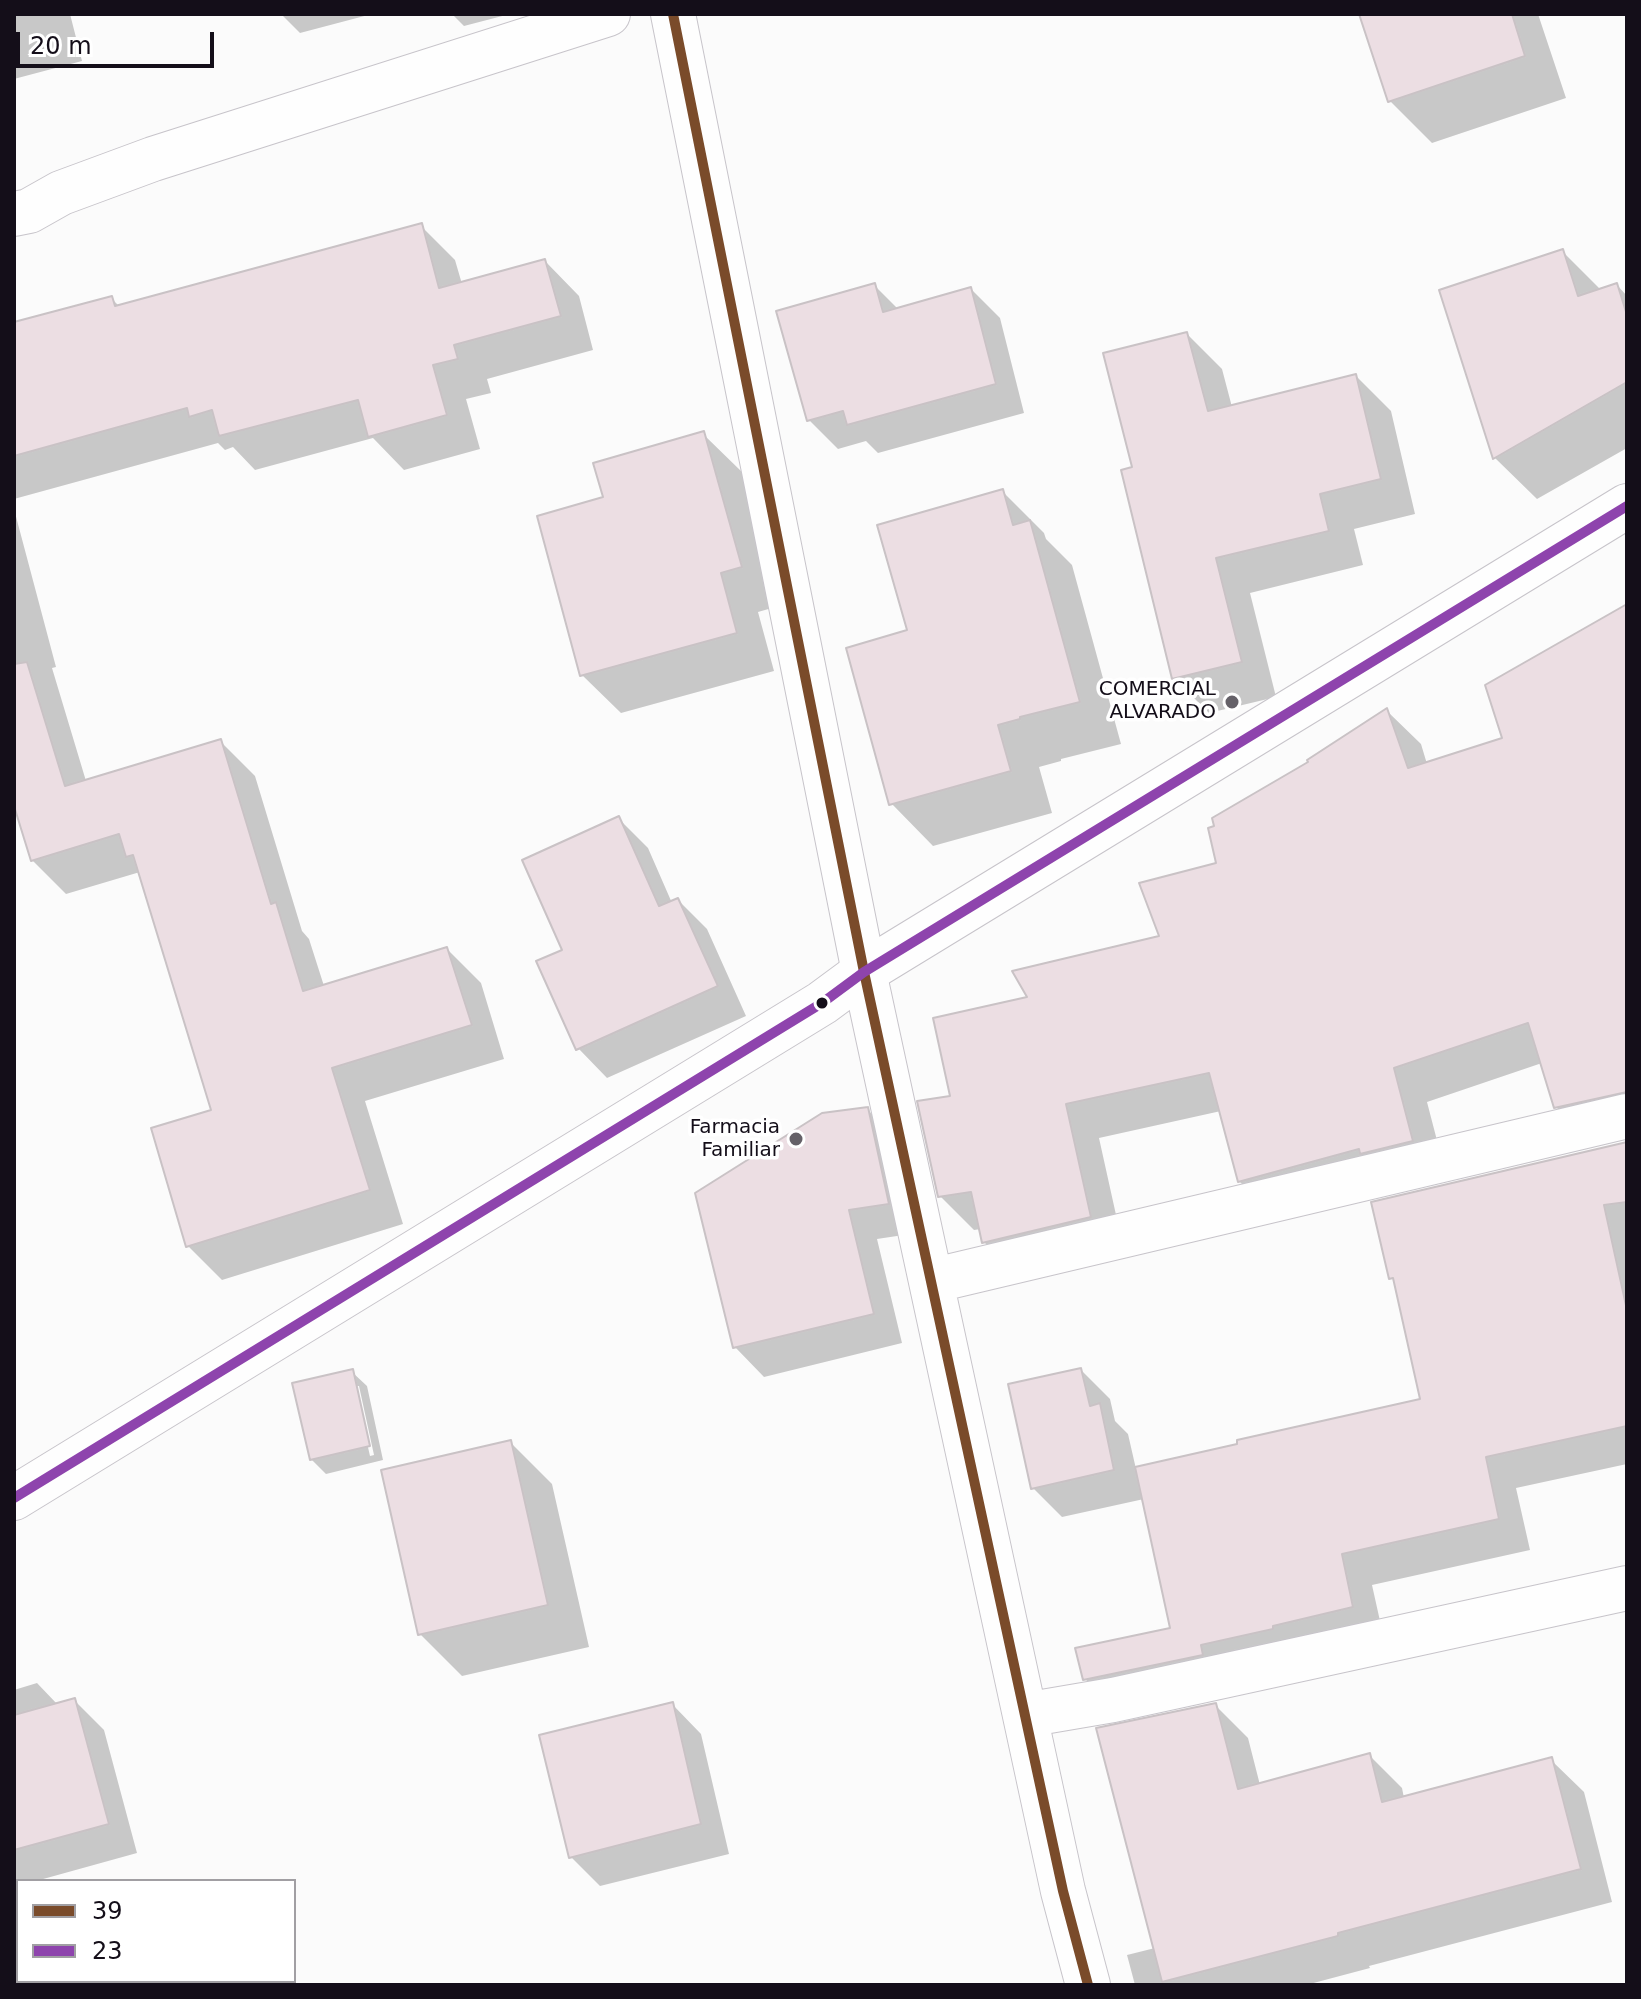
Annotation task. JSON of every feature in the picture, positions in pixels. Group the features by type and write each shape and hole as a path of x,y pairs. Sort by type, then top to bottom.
{"street":[{"path":"14,214 29,211 61,193 153,159 608,14"},
{"path":"673,14 864,972 1063,1891 1088,1985"},
{"path":"14,1498 822,1003 864,972 1627,506"},
{"path":"931,1281 1627,1116"},
{"path":"1025,1715 1113,1700 1627,1588"}],"building":[{"path":"1359,14 1512,14 1525,56 1388,102"},
{"path":"422,223 439,288 545,259 561,316 454,345 458,359 433,365 447,415 368,437 358,400 219,436 212,410 189,417 187,408 14,456 14,322 112,296 115,306"},
{"path":"1563,249 1578,296 1617,283 1627,315 1627,382 1493,459 1439,290"},
{"path":"875,283 883,312 971,287 996,384 847,425 843,411 807,421 776,311"},
{"path":"1187,332 1208,411 1356,374 1381,479 1320,494 1329,531 1216,558 1242,662 1172,679 1121,470 1132,467 1103,353"},
{"path":"704,431 742,567 721,573 737,633 580,676 537,516 603,497 593,463"},
{"path":"1003,489 1013,525 1030,520 1080,702 998,725 1011,771 889,805 846,648 907,630 877,525"},
{"path":"1627,604 1627,1092 1554,1108 1528,1023 1394,1068 1413,1141 1360,1154 1359,1149 1238,1182 1209,1073 1066,1104 1091,1217 982,1243 971,1192 938,1197 917,1101 950,1096 933,1018 1027,997 1012,971 1159,936 1139,883 1216,863 1208,828 1214,826 1212,818 1308,762 1387,708 1408,768 1502,738 1485,685"},
{"path":"27,662 65,786 221,739 271,904 276,902 303,991 447,947 472,1025 332,1068 370,1190 186,1247 151,1128 211,1110 133,855 126,857 119,834 31,861 14,806 14,664"},
{"path":"619,816 659,906 678,898 718,986 576,1050 536,961 562,950 522,860"},
{"path":"868,1107 889,1204 849,1210 874,1314 733,1348 695,1193 822,1113"},
{"path":"1627,1142 1627,1202 1604,1205 1627,1310 1627,1426 1486,1457 1499,1519 1342,1554 1353,1607 1201,1645 1203,1655 1083,1680 1075,1648 1170,1628 1135,1467 1237,1444 1237,1440 1420,1399 1393,1278 1389,1279 1371,1202"},
{"path":"1081,1368 1090,1406 1100,1403 1114,1470 1031,1489 1008,1384"},
{"path":"353,1369 370,1446 310,1460 292,1383"},
{"path":"511,1440 548,1605 418,1635 381,1470"},
{"path":"75,1698 109,1824 14,1850 14,1715"},
{"path":"673,1702 701,1824 569,1858 539,1735"},
{"path":"1216,1703 1238,1789 1370,1753 1382,1802 1552,1757 1581,1869 1162,1982 1096,1728"}],"transit line":[{"name":"39","path":"673,14 864,972 1063,1891 1088,1985"},
{"name":"23","path":"14,1498 822,1003 864,972 1627,506"}],"place":[{"name":"COMERCIAL ALVARADO","path":"1232,702"},
{"name":"Farmacia Familiar","path":"796,1139"}]}
